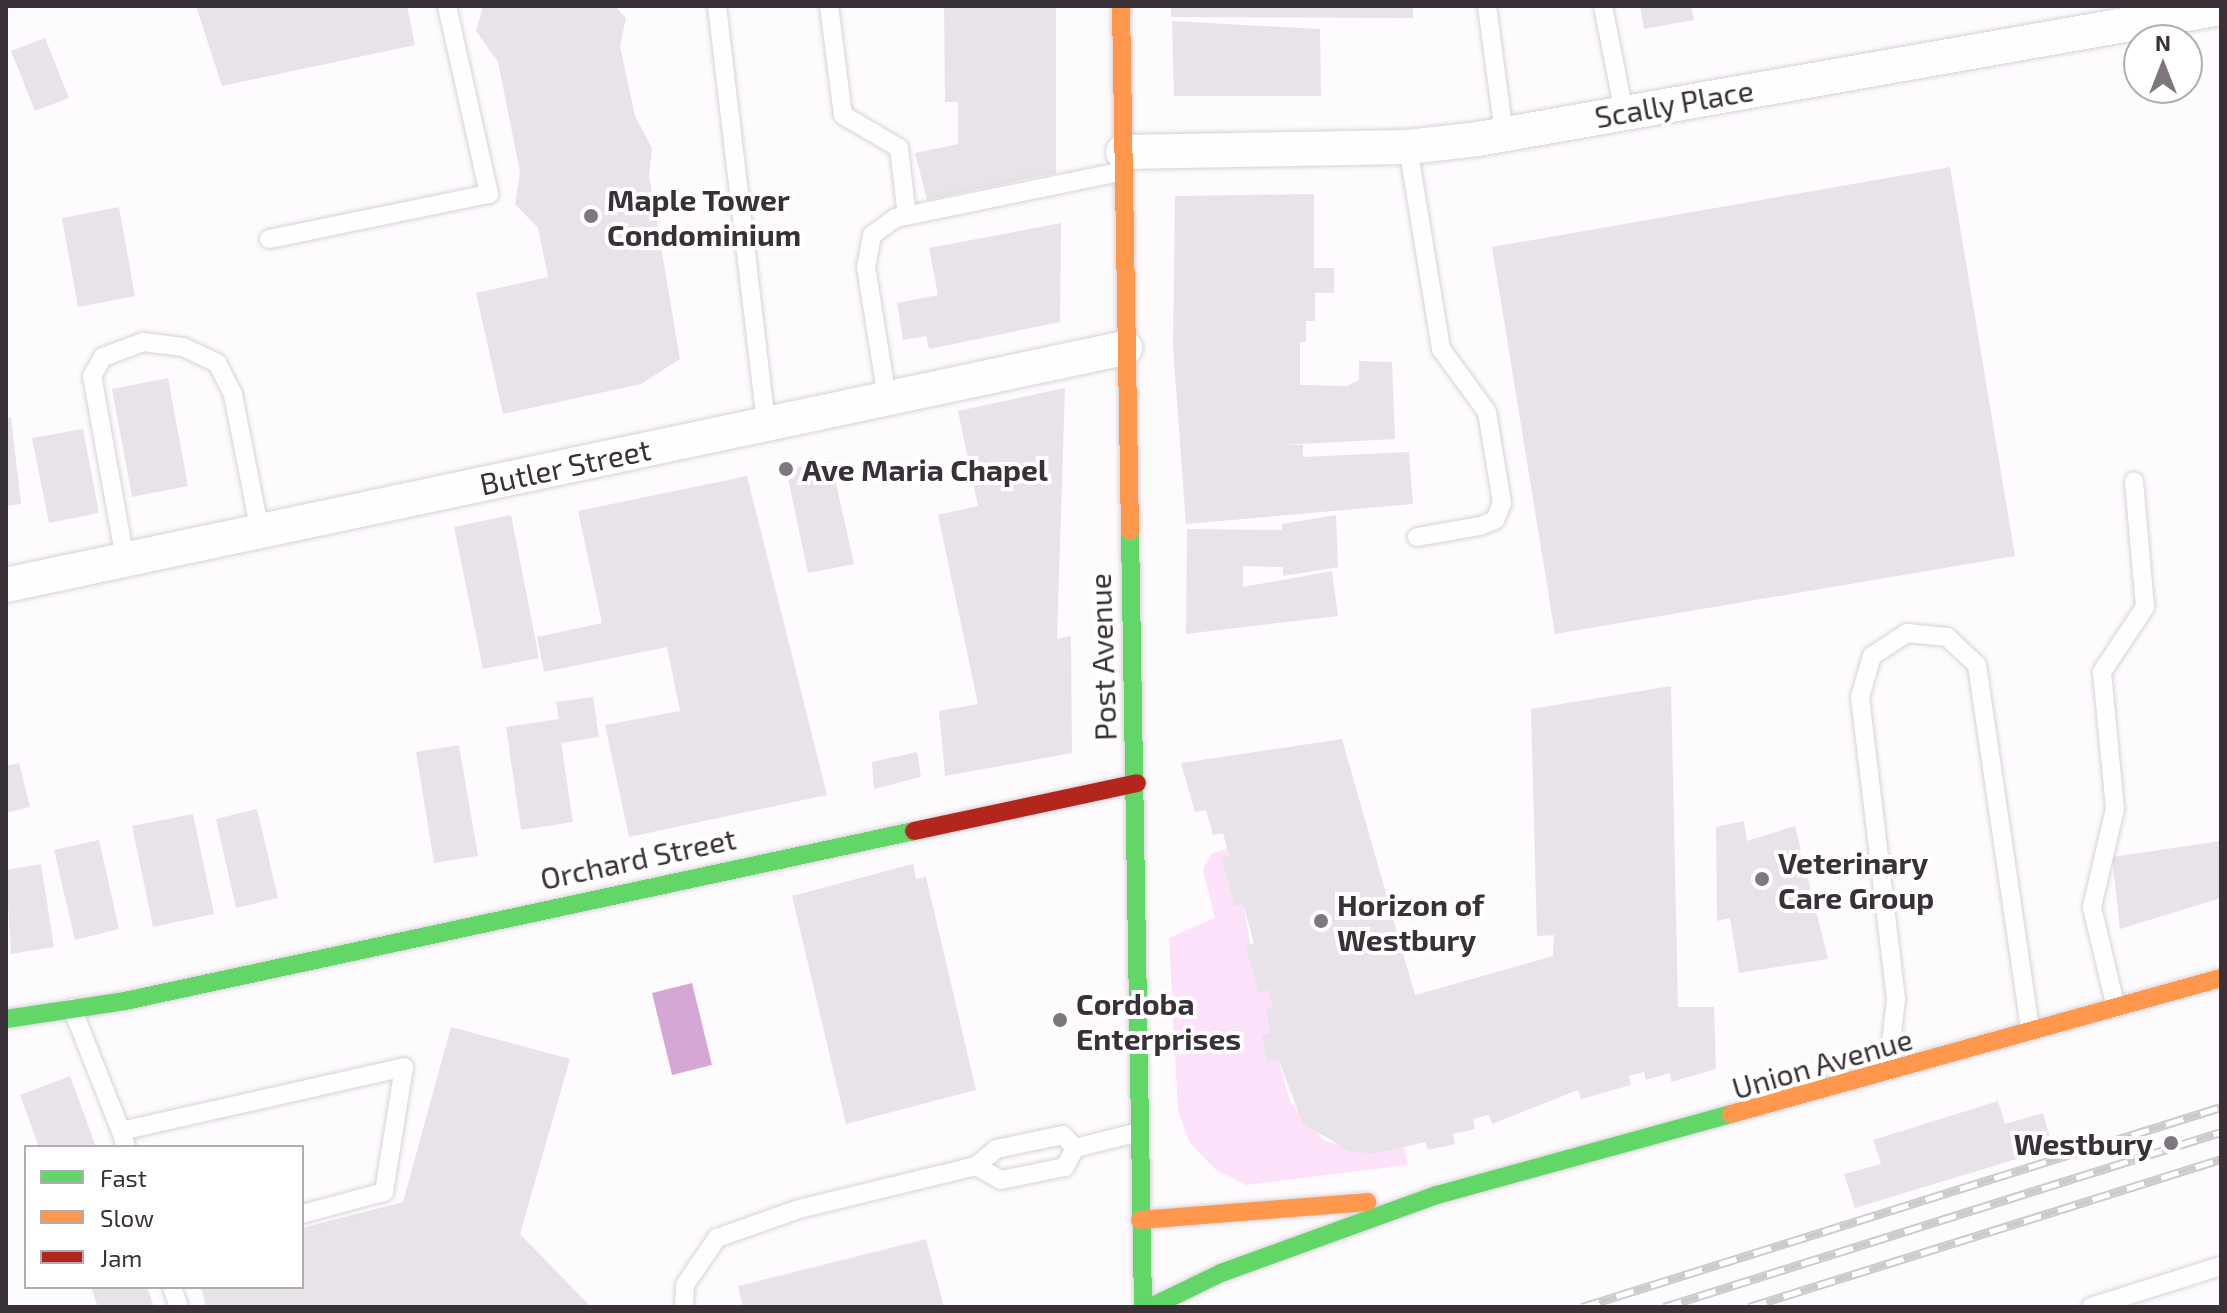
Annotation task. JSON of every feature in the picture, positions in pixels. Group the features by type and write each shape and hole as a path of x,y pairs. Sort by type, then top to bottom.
{"main road":[{"name":"Post Avenue","path":"1121,6 1129,725 1137,783 1143,1307"},
{"name":"Orchard Street","path":"6,1019 152,994 1137,783"},
{"name":"Union Avenue","path":"1151,1307 1221,1273 1437,1195 1888,1073 2221,978"},
{"name":"Union Avenue","path":"1140,1220 1198,1221 1437,1195"}],"street":[{"name":"Scally Place","path":"1123,161 1408,147 1504,134 2221,8"},
{"name":"Butler Street","path":"6,585 1125,348"}],"lane":[{"path":"269,239 489,194 447,6"},
{"path":"717,6 766,424"},
{"path":"829,6 843,115 899,148 907,216"},
{"path":"1487,6 1504,134"},
{"path":"1603,6 1624,112"},
{"path":"1408,147 1441,349 1487,412 1502,503 1495,520 1480,526 1417,537"},
{"path":"887,398 866,267 872,235 907,216 1123,161"},
{"path":"125,559 92,376 103,357 143,342 183,347 217,363 233,395 260,531"},
{"path":"2116,1008 2092,907 2115,809 2102,672 2145,607 2134,481"},
{"path":"1888,1073 1896,999 1860,697 1872,656 1907,633 1947,637 1977,665 2030,1033"},
{"path":"72,1008 124,1139 404,1067 384,1192 304,1213"},
{"path":"976,1166 1001,1180 1065,1167 1075,1148 1139,1132"},
{"path":"684,1307 685,1285 717,1238 799,1209 976,1166 996,1149 1063,1135 1075,1148"},
{"path":"2091,1307 2221,1266"}],"shaded area":[{"path":"1227,848 1229,856 1221,858 1235,907 1243,904 1259,992 1268,990 1272,1008 1265,1011 1270,1033 1262,1036 1278,1059 1291,1104 1325,1141 1375,1154 1404,1147 1408,1165 1246,1185 1215,1169 1190,1143 1178,1110 1169,938 1215,918 1203,870 1211,854"},
{"path":"692,983 712,1065 672,1075 652,993"}],"building":[{"path":"196,6 407,6 415,45 222,86"},
{"name":"Maple Tower Condominium","path":"483,6 615,6 626,18 620,46 635,116 652,148 649,176 680,359 641,384 503,414 476,293 548,277 538,228 515,204 520,172 498,62 476,31"},
{"path":"944,6 1056,6 1056,173 927,200 915,153 958,144 958,102 945,102"},
{"path":"1171,6 1413,6 1413,18 1171,17"},
{"path":"1640,6 1691,6 1694,20 1644,29"},
{"path":"1172,21 1320,29 1321,96 1174,96"},
{"path":"45,38 69,98 35,111 11,51"},
{"path":"1950,167 2015,556 1555,634 1492,247"},
{"path":"1314,194 1314,268 1334,268 1334,293 1315,293 1315,321 1306,321 1306,342 1300,342 1300,385 1347,386 1359,380 1359,361 1392,362 1395,439 1284,445 1303,445 1303,457 1409,452 1413,504 1186,524 1173,347 1175,196"},
{"path":"119,207 135,296 78,307 62,218"},
{"path":"1061,223 1060,322 929,349 926,336 903,340 897,303 938,295 929,248"},
{"path":"168,378 188,486 132,497 112,389"},
{"path":"1065,388 1057,639 1071,636 1072,753 945,776 939,711 978,704 938,515 978,506 958,411"},
{"path":"11,417 21,504 6,506 6,418"},
{"path":"83,429 99,513 49,523 32,438"},
{"path":"831,461 854,564 808,573 786,469"},
{"path":"747,476 827,795 629,837 605,725 680,711 667,647 544,672 537,637 602,623 578,511"},
{"path":"511,515 539,658 483,669 454,527"},
{"path":"1336,515 1338,567 1283,576 1283,567 1243,566 1243,587 1332,571 1338,616 1186,634 1187,529 1282,530 1282,524"},
{"name":"Horizon of Westbury","path":"1671,686 1678,1007 1714,1007 1716,1069 1671,1082 1670,1073 1646,1080 1644,1072 1629,1076 1631,1085 1581,1099 1578,1090 1492,1124 1489,1115 1473,1119 1475,1129 1453,1134 1455,1144 1428,1150 1425,1142 1375,1154 1350,1151 1303,1124 1278,1059 1268,1062 1262,1036 1270,1033 1265,1010 1272,1008 1268,990 1259,993 1245,946 1254,943 1243,904 1235,907 1221,858 1229,856 1223,833 1213,835 1206,810 1195,812 1181,763 1342,739 1415,995 1553,956 1554,935 1537,936 1531,709"},
{"path":"593,697 599,737 561,743 573,822 521,830 506,727 559,719 556,702"},
{"path":"459,745 478,856 434,863 416,752"},
{"path":"917,752 921,777 874,789 872,762"},
{"path":"19,763 30,807 6,813 6,766"},
{"path":"257,809 278,898 236,908 216,819"},
{"path":"193,814 214,914 153,927 132,826"},
{"name":"Veterinary Care Group","path":"1744,821 1747,841 1795,826 1828,959 1739,973 1730,918 1717,921 1716,827"},
{"path":"99,840 119,929 75,940 54,850"},
{"path":"2221,841 2221,898 2120,929 2112,857"},
{"path":"41,864 54,947 11,954 6,870"},
{"path":"913,864 916,879 926,877 976,1090 846,1124 792,896"},
{"path":"451,1027 570,1059 520,1234 591,1307 206,1307 202,1289 304,1289 304,1227 403,1202"},
{"path":"70,1076 95,1145 38,1145 20,1095"},
{"name":"Westbury","path":"1998,1101 2005,1124 2043,1113 2053,1148 1855,1208 1844,1174 1881,1164 1873,1140"},
{"path":"926,1239 944,1307 743,1307 738,1286"},
{"path":"92,1289 148,1289 154,1307 98,1307"}],"railway":[{"path":"1582,1307 2221,1107"},
{"path":"1664,1307 2221,1132"},
{"path":"1749,1307 2221,1159"}],"traffic: fast":[{"path":"1130,531 1143,1307"},
{"path":"6,1019 125,1001 914,831"},
{"path":"1151,1307 1221,1273 1437,1195 1731,1114"}],"traffic: slow":[{"path":"1121,6 1130,531"},
{"path":"1731,1114 2221,978"},
{"path":"1140,1220 1367,1202"}],"traffic: jam":[{"path":"914,831 1137,783"}],"place":[{"name":"Maple Tower Condominium","path":"591,216"},
{"name":"Ave Maria Chapel","path":"786,469"},
{"name":"Veterinary Care Group","path":"1762,879"},
{"name":"Horizon of Westbury","path":"1321,921"},
{"name":"Cordoba Enterprises","path":"1060,1020"},
{"name":"Westbury","path":"2171,1143"}]}
